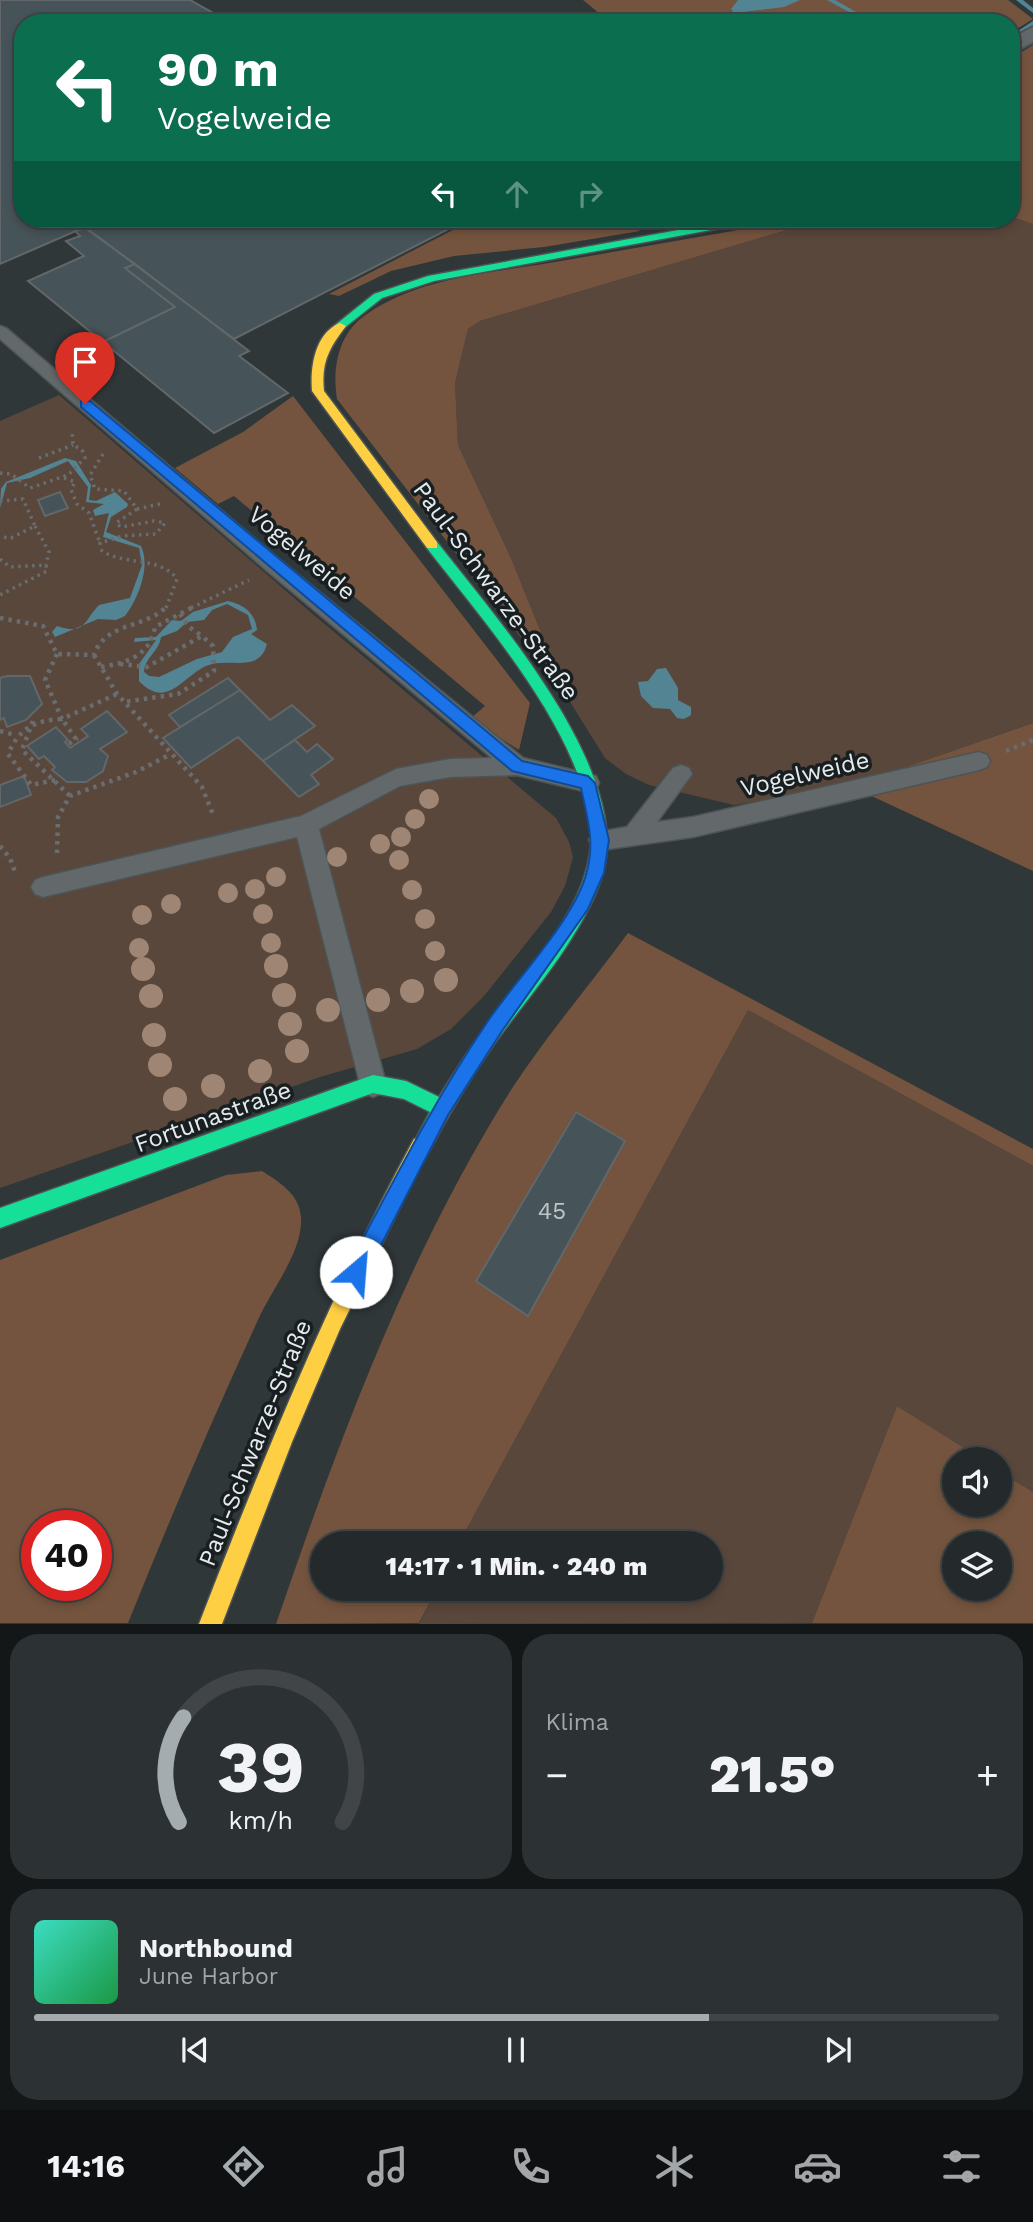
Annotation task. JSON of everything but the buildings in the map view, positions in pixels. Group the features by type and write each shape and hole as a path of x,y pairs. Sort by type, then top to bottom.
{"street":[{"name":"Paul-Schwarze-Straße","path":"210,1623 266,1474 344,1296 441,1108 495,1025 579,909 595,873 601,840 588,783 546,698 318,391 316,365 327,341 349,316 378,296 421,281 706,228"},
{"path":"373,1084 407,1090 441,1108"},
{"name":"Fortunastraße","path":"0,1218 373,1084"}],"lane":[{"name":"Vogelweide","path":"0,331 69,384 274,565 517,766 588,783"},
{"name":"Vogelweide","path":"601,840 693,827 979,761"},
{"path":"43,887 306,825 396,778 450,768 517,766"},
{"path":"633,836 681,774"},
{"path":"306,825 373,1084"}],"path":[{"path":"73,445 72,431 80,428"},
{"path":"0,473 11,474 30,488 63,478 81,466 85,458 82,450 73,445 39,458"},
{"path":"99,449 104,452 90,475 95,489 124,491 136,509 116,523 121,527 154,521 164,523 156,534 122,536 100,543"},
{"path":"63,478 71,478 75,482 71,490 78,504 89,513 102,551 111,559 125,564 159,563 177,579 171,587 170,604 162,612 104,635 96,644 94,655 117,694 202,787 224,844"},
{"path":"0,501 23,499 49,552 47,571 0,595"},
{"path":"0,537 11,538 35,526"},
{"path":"0,559 6,561 10,568 46,565"},
{"path":"120,664 151,646 155,627 209,602 274,565"},
{"path":"124,702 141,697 162,698 185,692 214,671 213,646 189,627 180,614"},
{"path":"0,618 12,624 30,622 43,626 57,654 46,680 62,719 76,740 67,745"},
{"path":"101,667 120,664 147,667 202,636"},
{"path":"57,654 94,655"},
{"path":"55,780 31,785 8,754 15,735 33,721 62,719 117,694"},
{"path":"33,721 22,750 70,796"},
{"path":"0,731 15,735"},
{"path":"71,881 56,852 58,817 70,796 136,772 171,754"},
{"path":"0,846 10,858 19,881"}],"shaded area":[{"path":"583,0 1008,0 1033,19 1020,27 1020,14 600,14"},
{"path":"1033,45 1033,224 1020,220 1020,53"},
{"path":"1020,220 1033,224 1033,723 854,785 734,805 649,785 626,774 605,758 567,697 511,558 458,445 455,383 468,329 480,321 794,228 1020,228"},
{"path":"457,228 635,228 640,231 544,247 454,256 391,271 339,296 329,294"},
{"path":"750,228 794,228 480,321 468,329 455,383 458,445 511,558 567,697 337,399 336,387 339,352 349,331 367,314 388,302 433,284 458,278"},
{"path":"59,395 308,610 556,818 569,842 573,857 565,886 551,912 484,996 451,1029 417,1049 320,1077 0,1188 0,421"},
{"path":"293,396 530,703 519,750 470,719 485,706 234,496 218,504 175,468 243,432"},
{"path":"1033,723 1033,871 865,793 854,785"},
{"path":"628,933 1033,1149 1033,1166 748,1010 466,1531 310,1531 310,1601 431,1601 419,1623 276,1624 351,1418 408,1283 439,1217 474,1153 511,1090","holes":["575,1112 625,1141 527,1315 476,1281"]},
{"path":"748,1010 1033,1166 1033,1492 1012,1479 1012,1447 963,1447 897,1406 812,1623 419,1624 431,1601 723,1601 723,1531 466,1531"},
{"path":"262,1171 293,1195 300,1210 300,1231 292,1257 258,1320 207,1433 128,1623 0,1623 0,1260 226,1175"},
{"path":"897,1406 963,1447 942,1447 942,1517 1012,1517 1012,1479 1033,1492 1033,1623 812,1623"}],"water":[{"path":"738,0 800,0 784,7 734,13 731,9"},
{"path":"65,458 76,461 91,485 89,500 96,501 115,492 128,504 111,517 106,532 141,546 144,554 144,573 138,592 125,616 116,620 98,619 82,626 99,605 130,598 142,565 139,548 103,537 109,513 95,516 93,510 104,504 86,502 88,487 68,461 30,478 7,483 0,508 1,489 6,482"},
{"path":"228,601 244,607 256,624 257,630 251,634 267,644 263,653 250,662 214,663 206,666 166,692 149,689 139,681 139,664 156,640 134,642 135,638 156,637 172,620 181,621 193,612","holes":["227,604 248,615 252,629 233,637 222,652 197,659 159,677 149,676 144,672 161,637 177,631 187,622 204,620 212,610"]},
{"path":"57,626 74,629 55,637 52,632"},
{"path":"666,668 678,688 678,700 691,707 691,715 684,719 677,718 670,709 653,708 641,696 638,682 648,681 657,669"}],"waterway":[{"path":"734,14 761,0"},
{"path":"830,0 856,14"},
{"path":"1019,0 1033,11"},
{"path":"1020,32 1033,23"}],"traffic: fast":[{"path":"340,326 378,296 432,278 705,228"},
{"path":"421,1146 470,1064 551,955 579,909 597,863 598,825 588,783 569,739 543,695 514,652 432,545"},
{"path":"0,1218 373,1084 406,1090 441,1108"}],"traffic: slow":[{"path":"340,326 320,355 317,371 318,391 432,545"},
{"path":"210,1624 257,1502 333,1322 421,1146"}],"route":[{"path":"85,404 517,766 588,783 601,840 595,873 579,909 495,1025 441,1108 356,1272"}]}
